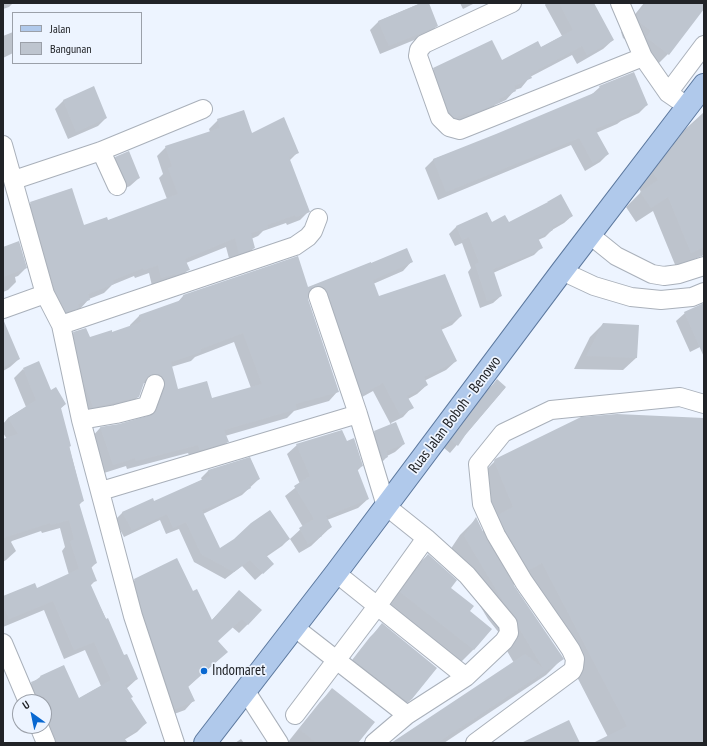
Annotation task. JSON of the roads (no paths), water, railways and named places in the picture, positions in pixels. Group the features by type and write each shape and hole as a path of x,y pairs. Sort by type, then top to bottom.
{"main road":[{"name":"Ruas Jalan Boboh - Benowo","path":"205,743 336,573 562,271 704,85"}],"street":[{"path":"512,3 424,44 419,50 418,56 440,118 449,127 460,130 643,57"},
{"path":"620,3 643,57 668,92 687,106"},
{"path":"668,92 704,45"},
{"path":"14,180 101,151 203,109"},
{"path":"3,149 14,180 45,294 61,325 81,420 133,616 175,743"},
{"path":"101,151 117,186"},
{"path":"61,325 295,246 313,232 318,218"},
{"path":"590,235 616,256 652,274 664,276 679,274 704,266"},
{"path":"562,271 594,286 631,297 661,300 692,297 704,292"},
{"path":"661,300 664,276"},
{"path":"3,309 45,294"},
{"path":"318,296 358,414 386,506 426,538 467,575 508,624 509,633 504,641 466,676 407,715 374,743"},
{"path":"81,420 116,414 147,406 155,384"},
{"path":"475,743 572,671 574,666 574,659 571,650 524,582 496,534 482,504 478,464 503,433 551,410 680,398 704,404"},
{"path":"101,491 358,414"},
{"path":"294,715 378,605 426,538"},
{"path":"336,573 466,676"},
{"path":"294,627 407,715"},
{"path":"3,643 25,694"},
{"path":"245,690 279,743"}],"place":[{"name":"Indomaret","path":"204,671"}]}
